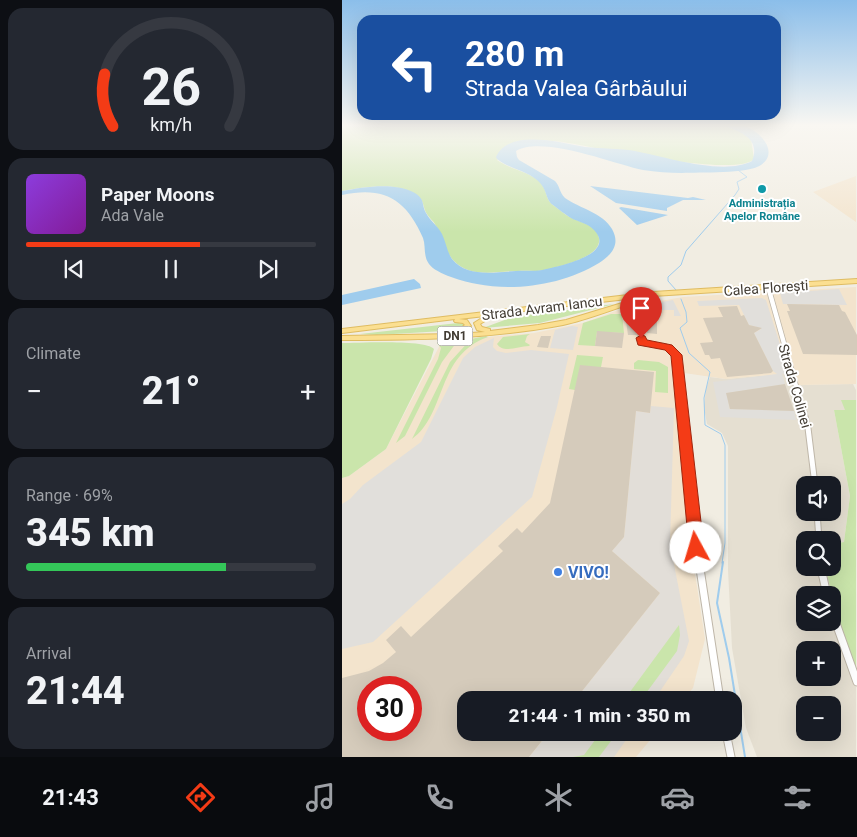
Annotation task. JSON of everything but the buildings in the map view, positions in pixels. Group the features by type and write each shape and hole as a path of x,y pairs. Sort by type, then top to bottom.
{"main road":[{"name":"Calea Florești","path":"678,293 856,282"},
{"name":"Strada Avram Iancu","path":"342,338 466,335 524,329 567,322 635,301 678,293"},
{"name":"Strada Avram Iancu","path":"342,331 644,295 678,293"},
{"path":"518,310 484,318 477,323 477,326 479,329 484,330 511,328 595,313"},
{"path":"359,329 388,329 460,321 465,321 468,326 461,331 373,338"}],"street":[{"name":"Strada Colinei","path":"768,288 808,428 814,476"},
{"path":"635,301 642,343 668,347 673,350 678,362 696,548 708,636 718,691"},
{"path":"839,631 856,682"},
{"path":"728,741 731,757"}],"shaded area":[{"path":"856,176 856,222 813,192"},
{"path":"856,287 856,384 798,385 791,373 726,379 677,372 685,508 705,639 693,688 690,691 457,691 457,741 649,741 636,757 342,757 342,478 349,476 386,449 442,341 534,333 583,323 626,307 683,297"},
{"path":"839,289 847,305 783,304 780,293"},
{"path":"762,298 766,300 789,373 782,374 785,384 727,393 729,409 794,411 796,420 720,417 713,382 777,374 773,371 754,333 761,329 749,325 739,305 699,306 697,301"},
{"path":"673,300 681,316 674,316 674,310 659,310 658,313 641,313 640,306"},
{"path":"572,326 578,327 573,350 550,348 555,330"},
{"path":"494,338 493,347 497,351 506,353 531,350 569,354 557,407 532,497 373,642 342,649 342,504 350,499 363,485 421,442 463,358 475,347"},
{"path":"791,373 797,385 853,384 856,390 856,400 842,401 846,410 834,410 850,496 844,542 841,542 841,531 796,531 796,576 823,576 825,586 796,586 796,631 839,631 856,682 856,757 757,757 746,728 742,705 742,691 740,691 732,648 728,570 728,446 722,433 707,424 704,407 706,389 710,377 726,379"},
{"path":"651,406 674,408 670,544 689,641 684,656 660,691 582,691 660,593 612,551 624,537 636,411 650,413"},
{"path":"542,741 625,741 614,757 529,757"}],"green space":[{"path":"342,161 499,161 538,180 550,203 567,216 593,228 599,239 597,246 591,253 572,263 538,271 476,272 467,270 453,260 439,230 425,211 420,197 417,195 396,187 387,186 342,191"},
{"path":"677,161 748,161 742,164 721,165"},
{"path":"614,304 540,323 483,328 513,317"},
{"path":"611,314 622,314 624,333 597,332 595,346 578,345 583,323"},
{"path":"458,323 466,324 460,330 377,335 360,334"},
{"path":"530,334 525,342 529,346 503,349 497,344 503,337"},
{"path":"488,337 471,346 459,357 450,371 431,415 423,428 412,439 450,362 471,339"},
{"path":"459,339 442,362 405,436 396,443 438,359 441,348 437,343 442,340"},
{"path":"342,343 406,343 428,346 434,349 431,359 386,449 349,476 342,478"},
{"path":"577,355 603,357 601,367 575,390 569,389"},
{"path":"638,360 659,362 668,367 668,393 655,392 656,371 634,369 634,363"},
{"path":"841,400 856,400 856,670 846,647 841,628 841,586 830,586 827,576 841,576 841,542 844,542 850,496 834,410 845,410"},
{"path":"679,625 680,635 677,651 648,691 631,691"},
{"path":"594,741 611,741 599,757 573,757 584,755"}],"water":[{"path":"501,161 521,161 555,181 565,198 608,223 615,235 615,245 611,253 599,263 586,270 556,281 508,287 477,284 451,277 429,264 426,258 423,238 416,225 401,205 392,198 370,192 342,195 342,191 387,186 413,192 422,199 426,213 440,231 452,259 465,269 473,271 490,273 542,270 573,262 593,252 598,246 599,238 594,230 586,224 571,218 550,203 541,183 537,180"},
{"path":"612,161 680,161 726,167 751,161 765,161 755,168 746,170 672,173 643,170"},
{"path":"590,186 706,200 683,200 667,208 667,211 616,203"},
{"path":"619,208 668,215 637,225"},
{"path":"414,279 420,284 421,288 342,305 342,295"}],"waterway":[{"path":"676,290 668,281 668,277 681,265 686,251 735,195 739,189 737,182 747,177 738,170"},
{"path":"409,195 402,202 410,208"},
{"path":"681,299 686,312 687,322 680,328 689,353 710,372 704,398 705,425 721,434 725,445 725,543 722,563"},
{"path":"723,562 717,603 729,658 745,757"}],"place":[{"name":"Administrația Apelor Române","path":"762,189"},
{"name":"VIVO!","path":"558,572"}],"route":[{"path":"641,338 642,343 663,345 673,350 677,355 696,548"}]}
